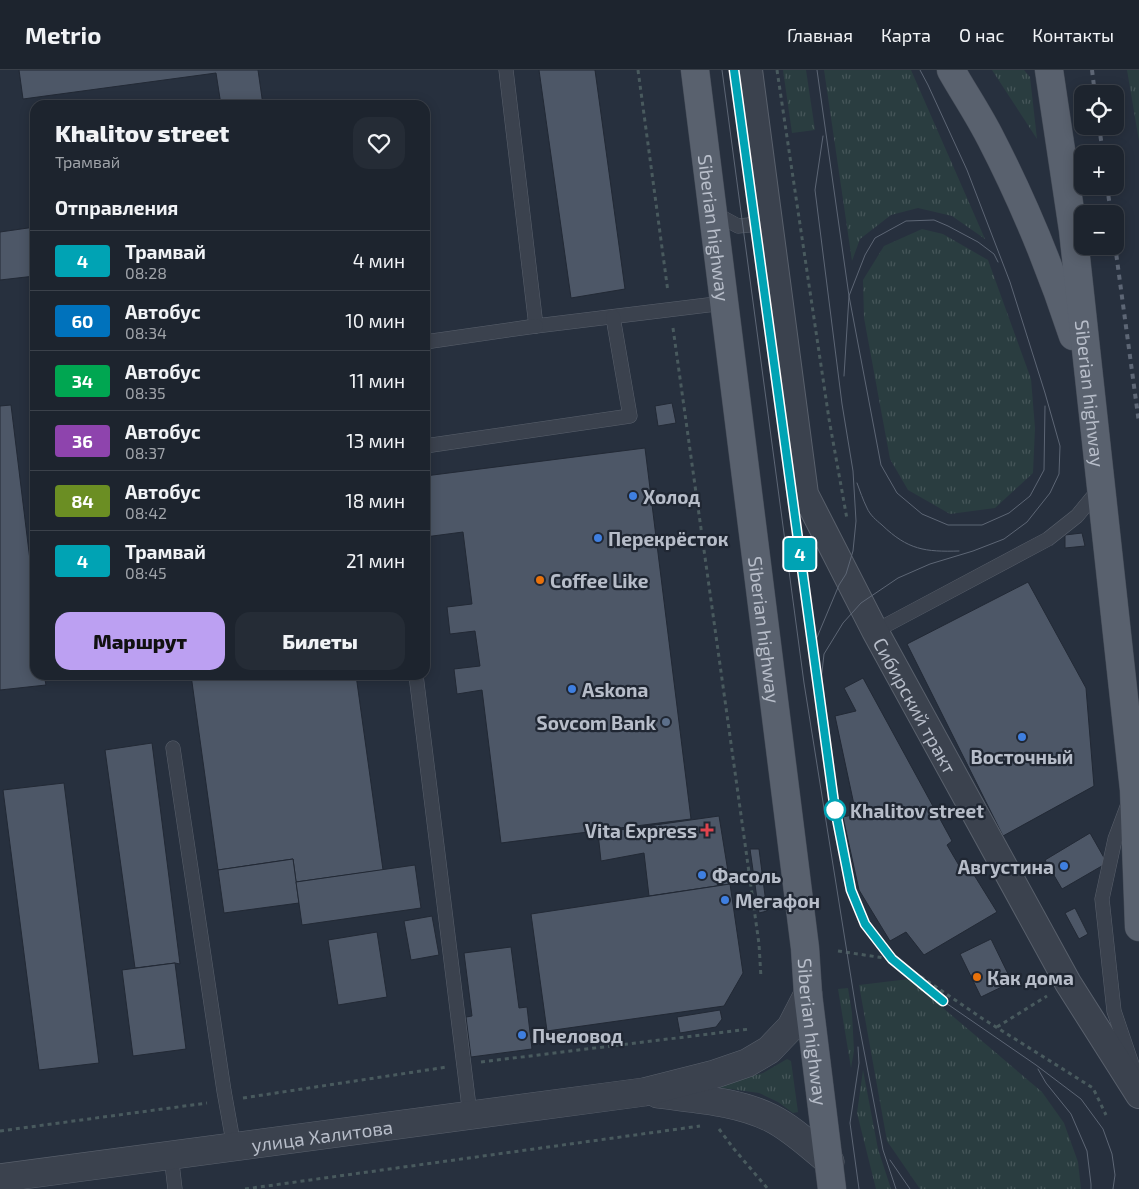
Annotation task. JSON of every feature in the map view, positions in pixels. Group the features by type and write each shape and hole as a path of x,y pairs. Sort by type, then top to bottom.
{"main road":[{"name":"Siberian highway","path":"695,70 805,948 808,994 833,1178"},
{"path":"950,70 991,138 1027,213 1058,292 1090,385"},
{"name":"Siberian highway","path":"1049,70 1073,230 1134,790 1139,927"}],"street":[{"path":"749,70 805,494 875,631 1068,983 1139,1095"},
{"path":"644,1092 714,1074 747,1063 768,1050 791,1027 808,994"},
{"path":"644,1092 744,1107 771,1118 798,1136 833,1178"},
{"name":"улица Халитова","path":"0,1178 644,1092"}],"lane":[{"path":"506,70 536,326"},
{"path":"712,212 738,226 748,226 761,220 767,206"},
{"path":"430,341 536,326 724,304"},
{"path":"430,445 630,416 613,317"},
{"path":"879,629 1048,539 1078,516 1101,487"},
{"path":"417,680 470,1115"},
{"path":"173,748 234,1146"},
{"path":"1134,790 1115,839 1102,899 1114,1012 1139,1086"},
{"path":"171,1155 175,1189"}],"path":[{"path":"638,70 759,944 761,978"},
{"path":"777,70 828,410 848,523"},
{"path":"838,951 892,959 1093,1088 1106,1115"},
{"path":"997,1027 1068,983"},
{"path":"0,1131 226,1100 464,1064 750,1029"},
{"path":"716,1124 734,1149 768,1189"},
{"path":"245,1189 706,1125"},
{"path":"273,1189 277,1185"},
{"path":"277,1185 286,1189"}],"green space":[{"path":"783,70 806,70 815,130 792,133"},
{"path":"824,70 911,70 985,239 952,216 918,208 891,215 860,239 852,261"},
{"path":"992,70 1024,70 1030,77 1037,139"},
{"path":"1127,70 1139,70 1139,141"},
{"path":"922,229 943,234 988,260 1031,379 1035,428 1033,473 995,508 950,514 908,490 890,459 864,318 863,280 884,246"},
{"path":"909,979 1042,1092 1064,1123 1078,1162 1081,1189 920,1189 887,1141 859,985"},
{"path":"848,988 852,1013 854,1051 851,1068 838,989"},
{"path":"787,1059 791,1061 798,1112 793,1113 778,1102 759,1093 716,1087 724,1079 763,1073"},
{"path":"863,1070 878,1149 891,1189 876,1189 857,1113"}],"building":[{"path":"19,70 258,70 262,100 220,100 216,73 23,99"},
{"path":"539,70 595,70 625,289 571,298"},
{"path":"30,228 30,277 0,280 0,232"},
{"path":"672,403 676,423 658,426 655,406"},
{"path":"11,405 30,560 30,680 45,680 46,685 0,690 0,406"},
{"path":"645,448 691,819 501,843 482,690 457,694 454,669 480,666 475,631 450,634 447,607 472,604 463,532 430,536 430,475"},
{"path":"1082,533 1085,546 1065,548 1065,535"},
{"name":"Восточный","path":"1028,582 1086,688 1094,786 1003,836 907,644"},
{"path":"863,678 952,841 947,845 964,874 971,870 997,912 924,955 906,932 890,941 859,890 843,817 856,814 835,716 856,711 844,688"},
{"path":"192,680 357,680 383,870 296,882 293,859 218,870"},
{"path":"152,743 180,964 135,968 105,750"},
{"path":"64,783 99,1063 39,1070 3,790"},
{"path":"719,816 730,884 649,896 644,853 601,861 598,833"},
{"path":"1090,833 1107,863 1062,889 1045,860"},
{"path":"750,849 759,849 767,911 759,913"},
{"path":"293,859 299,903 224,913 218,870"},
{"path":"415,865 421,908 302,925 296,882"},
{"path":"730,884 743,973 724,1006 547,1031 531,914"},
{"path":"1075,908 1088,934 1079,939 1065,913"},
{"path":"432,916 439,955 411,960 404,921"},
{"path":"377,932 387,997 338,1005 328,940"},
{"path":"991,939 1012,982 981,997 960,954"},
{"path":"511,947 519,1008 527,1007 532,1049 471,1057 466,1017 472,1016 464,953"},
{"path":"175,963 186,1049 133,1056 122,970"},
{"path":"720,1010 722,1019 716,1027 680,1033 677,1017"}],"tram line":[{"path":"722,70 804,683 856,1009 883,1150 896,1189"},
{"path":"734,70 834,803 851,890 865,924 891,959 943,1001 1036,1065 1081,1099 1103,1129 1112,1154 1115,1175 1113,1189"},
{"name":"4","path":"734,70 834,803 851,890 865,924 892,959 943,1001"},
{"path":"817,70 849,296 881,465 897,493 922,514 948,525 982,525 1009,513 1030,496 1044,470 1045,406"},
{"path":"821,681 824,654 843,623 861,603 898,578 930,564 1004,539 1027,522 1050,493 1059,474 1060,446 1010,282 967,170 920,70"},
{"path":"813,647 839,585 846,574 853,551 856,521 853,471 842,404 815,190 823,136"},
{"path":"844,376 849,296 865,255 875,238 906,221 934,220 978,242 994,254 998,262"},
{"path":"857,483 870,513 900,540 917,548 927,550 959,551"},
{"path":"858,1047 859,1063 850,1123 859,1189"},
{"path":"1038,1069 1046,1083 1071,1114 1087,1151 1091,1189"},
{"path":"890,1160 910,1189"}],"railway":[{"path":"1092,70 1094,85"},
{"path":"1100,135 1102,145"},
{"path":"1108,195 1110,205"},
{"path":"1116,255 1139,423"}],"place":[{"name":"Холод","path":"633,496"},
{"name":"Перекрёсток","path":"598,538"},
{"name":"Coffee Like","path":"540,580"},
{"name":"Askona","path":"572,689"},
{"name":"Sovcom Bank","path":"666,722"},
{"name":"Восточный","path":"1022,737"},
{"name":"Khalitov street","path":"835,810"},
{"name":"Vita Express","path":"707,830"},
{"name":"Августина","path":"1064,866"},
{"name":"Фасоль","path":"702,875"},
{"name":"Мегафон","path":"725,900"},
{"name":"Как дома","path":"977,977"},
{"name":"Пчеловод","path":"522,1035"}]}
